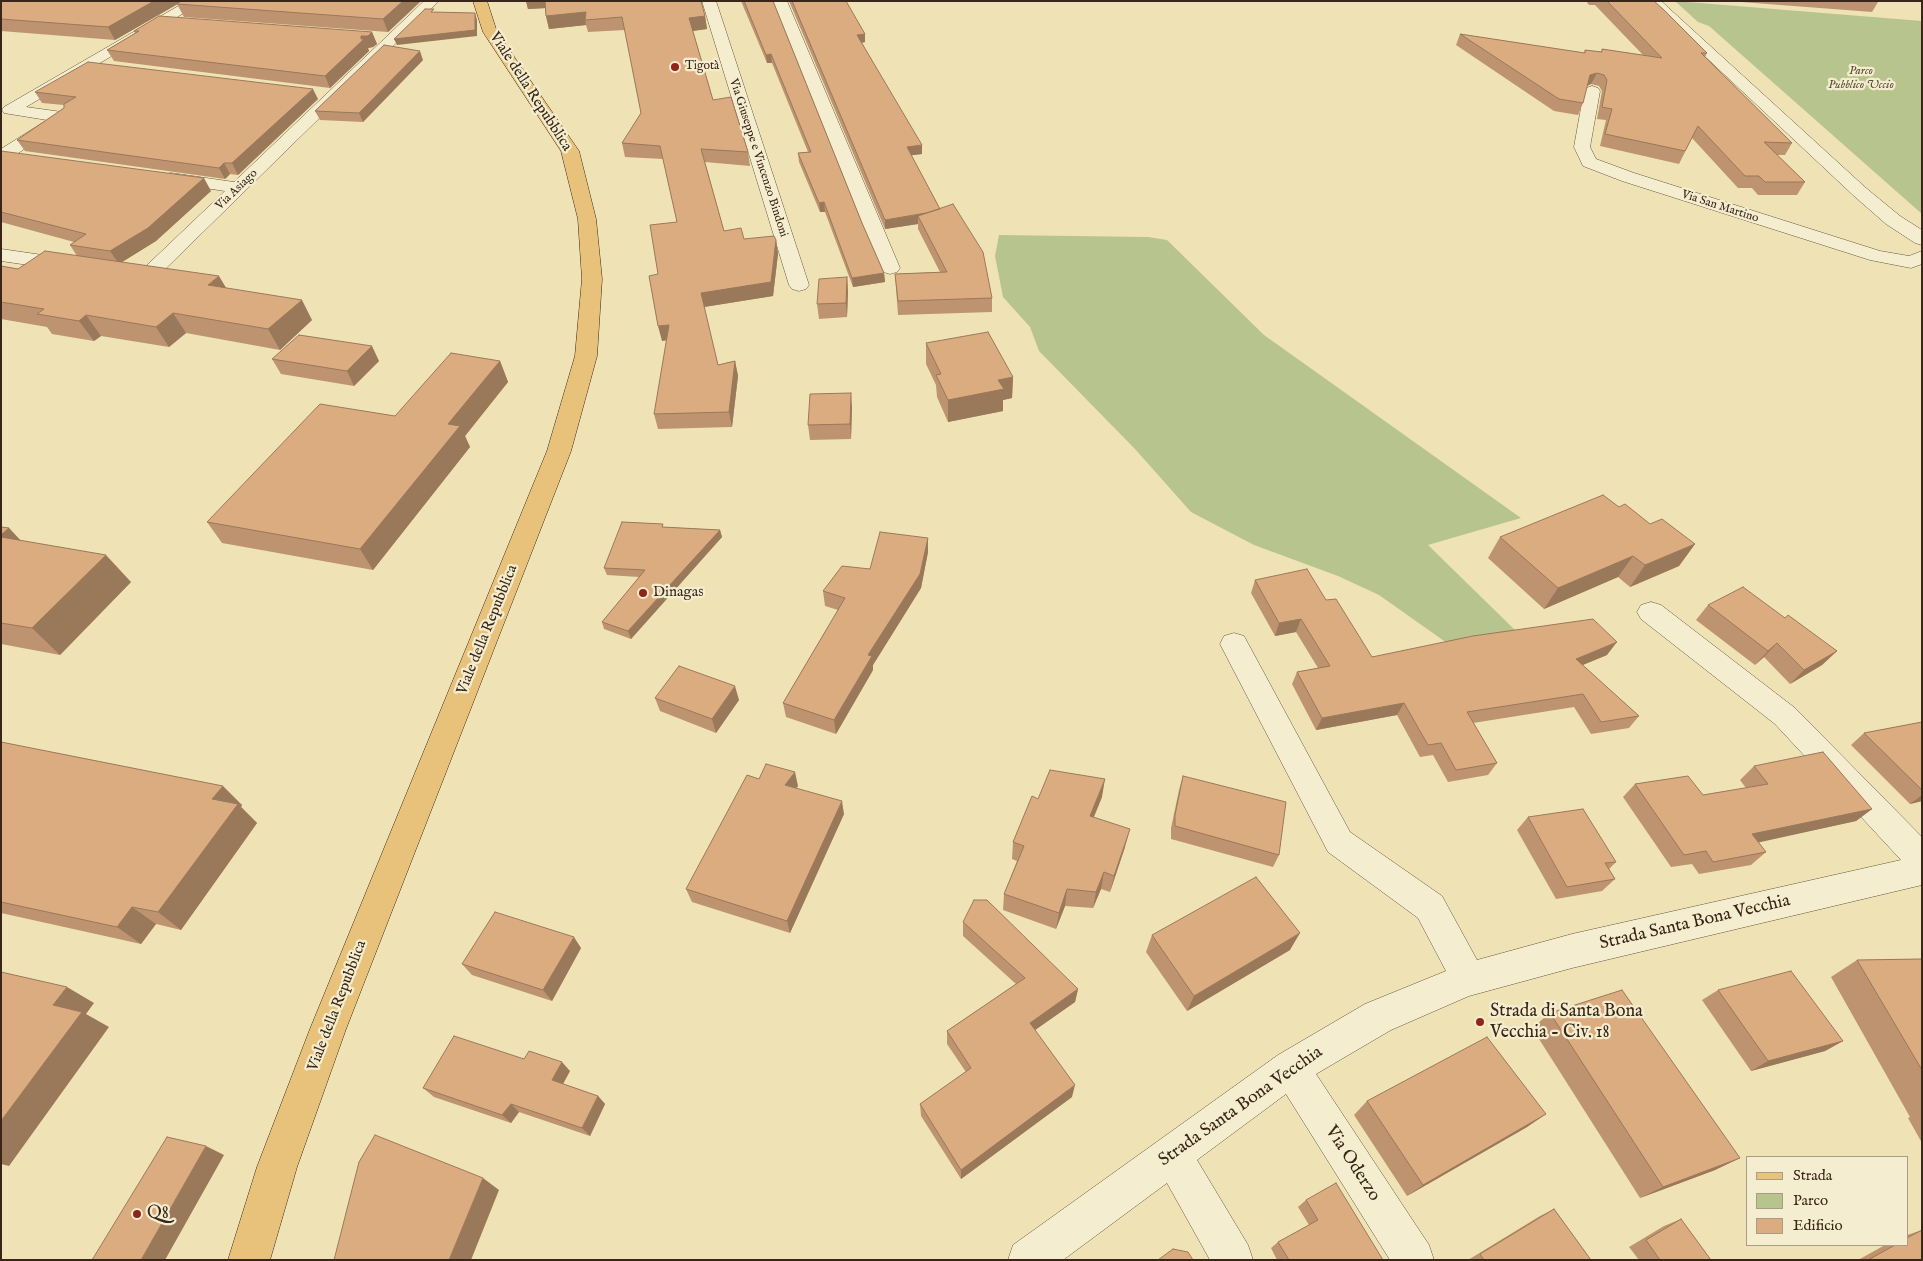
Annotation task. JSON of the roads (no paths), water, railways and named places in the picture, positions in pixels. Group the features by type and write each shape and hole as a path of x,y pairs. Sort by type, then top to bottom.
{"main road":[{"name":"Viale della Repubblica","path":"249,1260 277,1167 328,1029 559,451 586,356 592,279 587,219 570,151 490,32 480,1"}],"street":[{"path":"2,156 62,117 10,110 197,1"},
{"name":"Via Asiago","path":"108,270 147,276 432,1"},
{"name":"Via Giuseppe e Vincenzo Bindoni","path":"709,1 799,285"},
{"path":"780,1 890,268"},
{"path":"1653,1 1860,192 1893,220 1922,239"},
{"path":"162,21 191,23"},
{"path":"373,38 392,39"},
{"path":"87,65 117,68"},
{"name":"Via San Martino","path":"1592,91 1582,147 1589,162 1628,177 1877,256 1911,262 1922,257"},
{"path":"314,93 334,95"},
{"path":"2,156 33,159"},
{"path":"152,176 240,188"},
{"path":"1,255 89,268"},
{"path":"1651,612 1785,716 1922,859"},
{"path":"1234,644 1339,842 1430,907 1469,979"},
{"name":"Strada Santa Bona Vecchia","path":"1028,1260 1291,1068 1378,1017 1469,979 1572,951 1922,870"},
{"name":"Via Oderzo","path":"1291,1068 1414,1260"},
{"path":"1172,1154 1233,1260"}],"place":[{"name":"Tigotà","path":"675,67"},
{"name":"Dinagas","path":"643,593"},
{"name":"Strada di Santa Bona Vecchia - Civ. 18","path":"1480,1022"},
{"name":"Q8","path":"137,1214"}],"park label":[{"name":"Parco Pubblico Uccio","path":"1861,79"}]}
